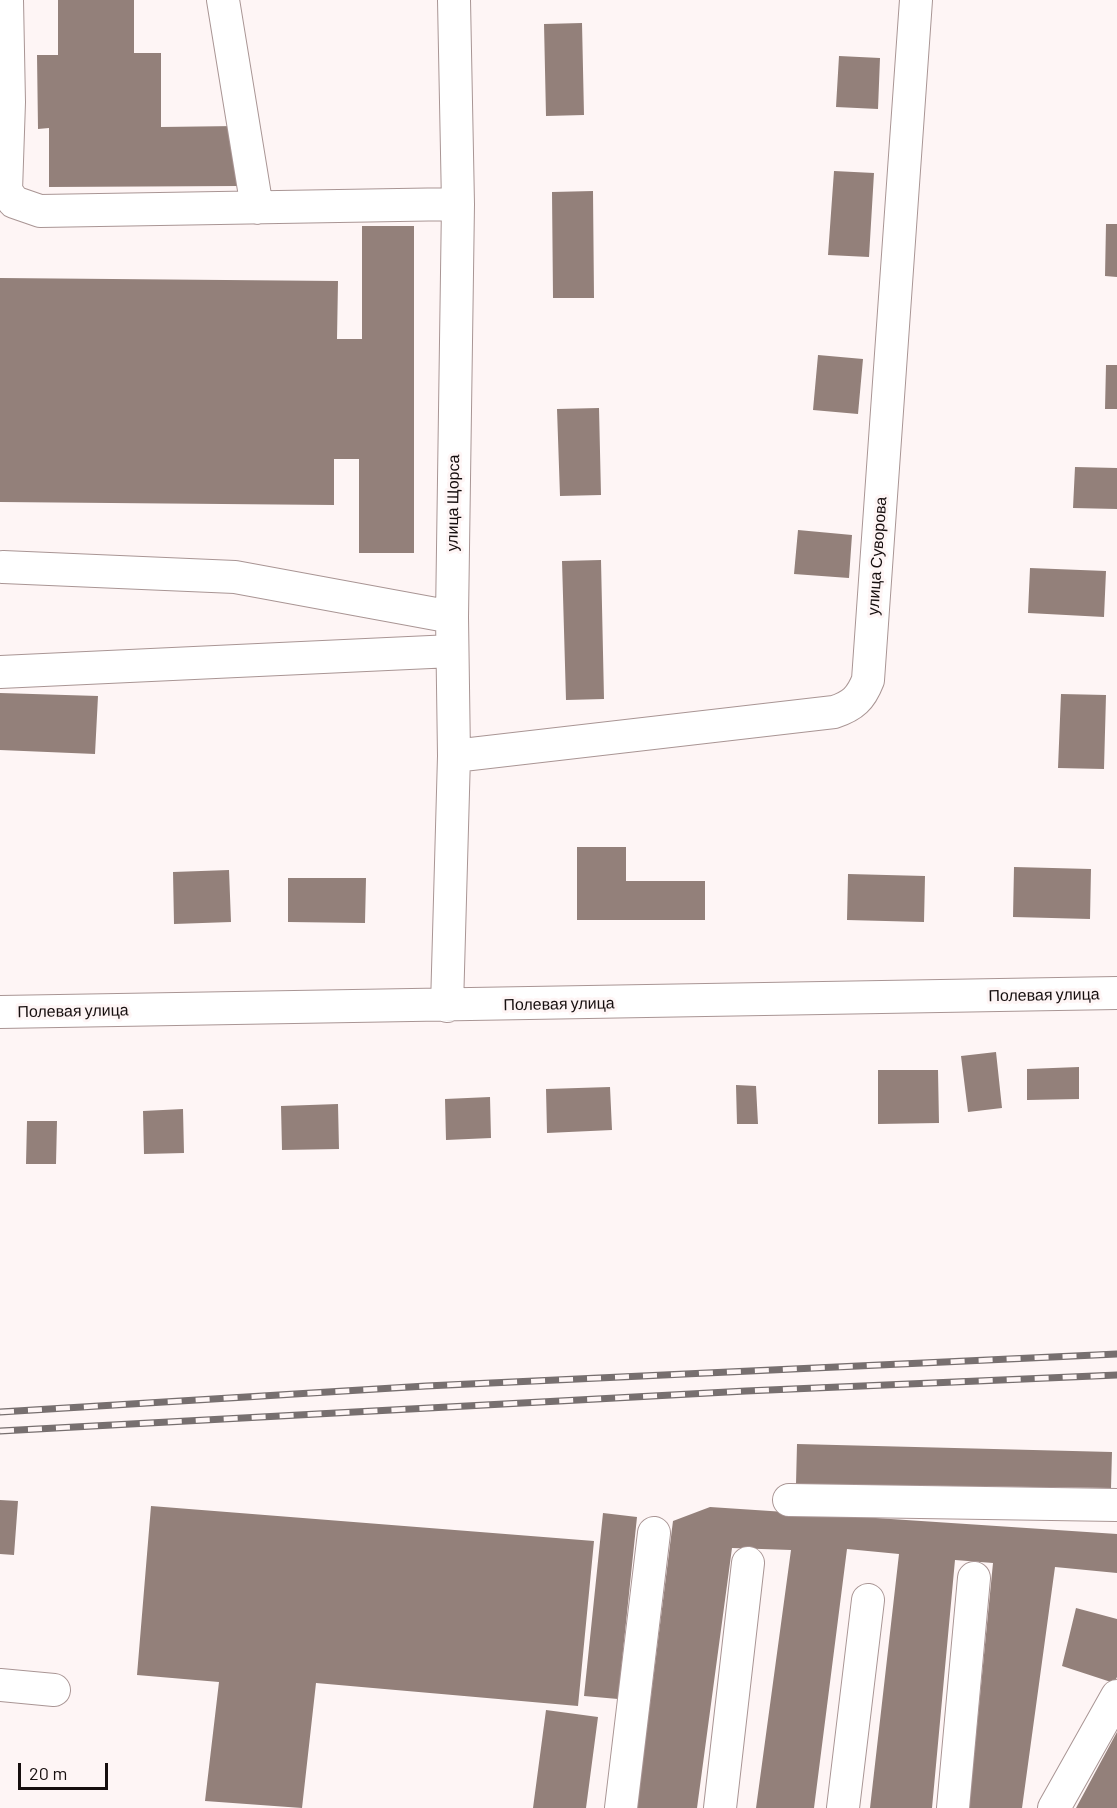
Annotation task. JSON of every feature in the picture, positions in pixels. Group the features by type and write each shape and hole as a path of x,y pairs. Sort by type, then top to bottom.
{"street":[{"path":"7,0 3,191 14,202 39,211 458,204"},
{"path":"223,0 256,208"},
{"name":"улица Щорса","path":"447,1006 454,756 452,617 458,204 454,0"},
{"name":"улица Суворова","path":"454,756 834,712 849,708 861,697 868,680 916,0"},
{"path":"3,567 235,577 452,617"},
{"path":"0,672 452,651"},
{"name":"Полевая улица","path":"0,1012 1117,993"},
{"path":"789,1500 1117,1504"},
{"path":"621,1808 654,1533"},
{"path":"720,1808 748,1563"},
{"path":"953,1808 974,1578"},
{"path":"843,1808 868,1600"},
{"path":"0,1685 54,1690"},
{"path":"1054,1808 1117,1696"}],"building":[{"path":"58,0 134,0 134,53 161,53 161,127 237,126 238,186 49,187 49,128 38,129 37,55 58,55"},
{"path":"582,23 584,115 546,116 544,24"},
{"path":"839,56 880,58 878,109 836,107"},
{"path":"834,171 874,173 869,257 828,255"},
{"path":"593,191 594,298 553,298 552,192"},
{"path":"1106,224 1117,224 1117,277 1105,276"},
{"path":"362,226 414,226 414,553 359,553 359,459 334,459 334,505 0,502 0,278 338,281 337,339 362,339"},
{"path":"818,355 863,359 858,414 813,410"},
{"path":"1106,365 1117,365 1117,409 1105,409"},
{"path":"599,408 601,495 560,496 557,409"},
{"path":"1075,467 1117,468 1117,509 1073,508"},
{"path":"798,530 852,535 849,578 794,574"},
{"path":"601,560 604,699 566,700 562,561"},
{"path":"1030,568 1106,571 1104,617 1028,613"},
{"path":"0,693 98,696 95,754 0,750"},
{"path":"1061,694 1106,695 1104,769 1058,768"},
{"path":"577,847 626,847 626,881 705,881 705,920 577,920"},
{"path":"1014,867 1091,869 1090,919 1013,917"},
{"path":"229,870 231,922 174,924 173,872"},
{"path":"848,874 925,876 924,922 847,920"},
{"path":"288,878 366,878 365,923 288,922"},
{"path":"996,1052 1002,1108 968,1112 961,1056"},
{"path":"1079,1067 1079,1099 1027,1100 1027,1069"},
{"path":"878,1070 938,1070 939,1123 878,1124"},
{"path":"736,1085 756,1086 758,1124 737,1124"},
{"path":"610,1087 612,1130 547,1133 546,1089"},
{"path":"490,1097 491,1138 446,1140 445,1099"},
{"path":"338,1104 339,1149 282,1150 281,1106"},
{"path":"183,1109 184,1153 144,1154 143,1111"},
{"path":"27,1121 57,1121 56,1164 26,1164"},
{"path":"797,1444 1112,1452 1111,1488 796,1484"},
{"path":"0,1500 18,1501 14,1555 0,1554"},
{"path":"151,1506 594,1541 578,1706 316,1683 302,1808 205,1801 219,1682 137,1675"},
{"path":"710,1507 1117,1534 1117,1573 1055,1567 1022,1808 969,1808 993,1563 955,1560 932,1808 870,1808 899,1554 847,1549 814,1808 756,1808 791,1550 732,1548 697,1808 637,1808 673,1521"},
{"path":"603,1513 637,1517 618,1699 584,1696"},
{"path":"1076,1608 1117,1619 1117,1677 1114,1683 1062,1666"},
{"path":"546,1710 598,1717 586,1808 533,1808"},
{"path":"1117,1732 1117,1808 1076,1808"}],"railway":[{"path":"0,1412 426,1386 1117,1354"},
{"path":"0,1431 746,1391 1117,1375"}]}
